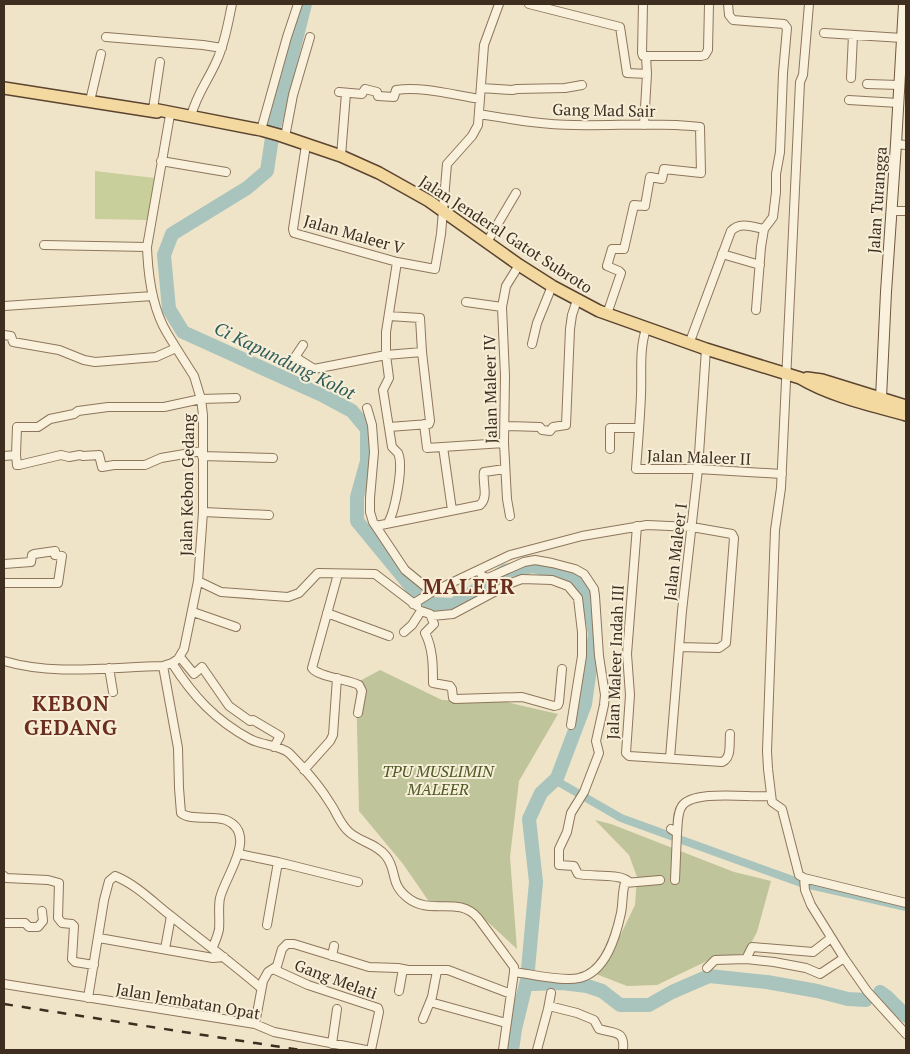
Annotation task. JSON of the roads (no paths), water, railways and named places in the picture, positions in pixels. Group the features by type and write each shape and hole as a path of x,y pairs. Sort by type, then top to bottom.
{"main road":[{"name":"Jalan Turangga","path":"881,398 892,211 901,145 898,103 902,80 904,4"},
{"name":"Jalan Jenderal Gatot Subroto","path":"4,87 194,117 263,131 341,156 379,174 442,210 576,304 689,344 800,378 820,388 906,415"},
{"name":"Jalan Jenderal Gatot Subroto","path":"152,110 170,115 194,117"},
{"name":"Jalan Jenderal Gatot Subroto","path":"800,378 822,380 906,406"}],"street":[{"path":"194,117 197,95 214,67 222,48 232,4"},
{"path":"263,131 286,37 298,4"},
{"path":"442,210 447,164 472,136 478,125 484,45 499,4"},
{"path":"532,4 620,27 627,73 647,74"},
{"path":"643,4 643,56 705,55 708,50 709,4"},
{"path":"728,4 729,15 733,20 784,24 788,28 783,73 780,152 776,174 776,192 773,217 764,229 756,310"},
{"path":"809,4 803,75 800,82 782,474 776,524 768,752 770,796 773,804 782,809 796,867 804,882 811,905 867,991 906,1034"},
{"path":"824,33 902,38"},
{"path":"851,78 853,35"},
{"path":"106,37 203,44 222,48"},
{"path":"282,136 310,37"},
{"path":"90,101 101,54"},
{"path":"644,125 647,74 646,56"},
{"path":"152,110 160,62"},
{"path":"867,84 902,80"},
{"path":"481,88 512,90 565,88 582,85"},
{"path":"341,156 342,93 363,94 365,90 376,92 378,96 394,97 396,90 402,89 480,99"},
{"path":"849,100 898,103"},
{"name":"Gang Mad Sair","path":"479,114 516,120 571,125 699,127 701,173 664,169 662,179 650,177 645,206 634,205 624,250 612,248 607,266 620,273 607,314"},
{"name":"Jalan Kebon Gedang","path":"170,115 147,247 147,264 152,296 166,332 177,346 194,376 201,399 203,415 203,512 198,581 193,612 184,649 180,657"},
{"name":"Jalan Maleer V","path":"306,144 293,229 294,233 397,262 435,269 441,234 442,210"},
{"path":"161,161 226,172"},
{"path":"486,242 516,193"},
{"path":"892,211 906,211"},
{"path":"689,344 729,234 734,227 747,225 764,229"},
{"path":"44,245 147,247"},
{"path":"722,254 760,265"},
{"path":"388,523 393,514 400,470 398,454 392,447 383,390 389,378 386,332 397,262"},
{"name":"Jalan Maleer IV","path":"510,516 504,443 505,376 502,307 506,286 519,265"},
{"path":"532,344 537,323 552,286"},
{"path":"4,306 152,296"},
{"path":"466,302 502,307"},
{"path":"505,426 540,427 542,430 550,431 553,426 566,425 570,329 576,304"},
{"path":"389,316 420,318 430,421 429,424 389,426"},
{"name":"Jalan Maleer II","path":"646,329 642,348 636,469 698,469 782,474"},
{"path":"4,335 11,336 13,342 59,350 90,362 156,356 177,346"},
{"path":"303,346 295,357 314,369 386,355 422,352"},
{"name":"Jalan Maleer I","path":"670,758 682,611 698,469 706,349"},
{"path":"236,398 201,399 164,407 98,408 78,411 74,414 46,421 38,426 16,428 18,465 63,455 99,456 102,467 145,465 160,458 202,454 273,458"},
{"path":"367,408 372,426 374,452 370,512 376,526 405,570 432,592"},
{"path":"424,424 426,448 504,443"},
{"path":"610,449 610,428 639,428"},
{"path":"443,447 452,510"},
{"path":"4,456 16,455"},
{"path":"376,526 480,505 484,501 485,496 484,472 506,469"},
{"path":"203,512 269,515"},
{"path":"414,603 432,592 502,559 582,536 647,525 692,527 730,533 734,537 727,641 719,648 679,647"},
{"name":"Jalan Maleer Indah III","path":"637,526 627,654 630,696 626,753 629,756 670,758"},
{"path":"4,564 31,562 32,555 34,554 54,551 55,555 62,556 58,583 4,583"},
{"path":"478,570 482,576 488,578 524,562 536,560 579,570 594,589 600,662 605,695 596,741 599,753 584,792 571,813 567,832 559,849 559,865 562,867 574,866 578,874 587,876 621,877 628,881 660,880"},
{"path":"198,581 221,592 288,597 299,593 317,574 375,574 419,607 421,611 432,616 453,614 522,579 552,580 568,586 578,598 582,632 581,664 571,724"},
{"path":"338,574 312,668 314,671 350,681 361,687 358,713"},
{"path":"404,632 412,625 421,611"},
{"path":"193,612 236,627"},
{"path":"327,613 389,636"},
{"path":"432,616 434,626 426,630 425,633 430,645 433,683 450,686 455,700 522,697 554,706 558,705 560,702 562,669"},
{"path":"4,661 36,668 109,668 163,666 172,664 180,657 194,674 202,667 229,706 250,721 253,720 280,736 274,747"},
{"path":"172,664 196,697 216,717 251,739 287,752 325,795 337,813 340,822 351,834 379,848 385,855 392,867 395,883 406,896 424,906 458,906 472,910 512,962 516,972 503,1050"},
{"path":"163,666 178,748 178,788 181,813 186,816 227,821 238,830 240,835 238,854 224,884 220,899 219,930 213,947"},
{"path":"109,668 113,692"},
{"path":"304,770 333,735 338,678"},
{"path":"670,758 724,761 728,757 730,734"},
{"path":"675,880 675,832 682,806 693,799 718,795 756,798 770,796"},
{"path":"238,854 358,882"},
{"path":"266,926 278,862"},
{"path":"4,876 6,878 48,880 59,884 58,918 62,923 74,926 72,959 75,962 94,965"},
{"path":"88,998 104,900 109,882 113,877 120,878 142,892 213,947 261,988"},
{"path":"516,972 577,979 594,971 605,958 615,934 622,911 624,884 628,881"},
{"path":"804,882 906,903"},
{"path":"4,923 24,923 29,928 38,927 43,921 42,911"},
{"path":"165,949 171,916"},
{"path":"99,938 213,958 224,956"},
{"path":"746,959 753,947 813,952 831,938"},
{"path":"255,1024 261,988 268,972 277,966 282,949 287,944 294,944 369,967 448,970 511,994"},
{"path":"332,956 334,946"},
{"path":"708,966 715,960 746,959 806,968 820,974 844,958"},
{"name":"Gang Melati","path":"273,969 308,985 378,1008 379,1012 371,1050"},
{"path":"399,991 403,969"},
{"path":"423,1019 430,1002 437,971"},
{"name":"Jalan Jembatan Opat","path":"4,984 255,1024 274,1032 366,1050"},
{"path":"537,1050 551,993"},
{"path":"430,1002 506,1023"},
{"path":"549,1006 594,1020 599,1028 620,1035 623,1039 623,1050"},
{"path":"332,1044 337,1009"}],"waterway":[{"name":"Ci Kapundung Kolot","path":"305,4 273,131 267,171 247,188 172,234 164,255 169,309 183,332 324,396 352,411 367,429 367,461 357,497 357,521 413,589 431,604 453,605 505,571 533,566 575,577 588,596 595,634 585,704 557,778 541,793 529,819 536,882 527,980 512,1050"},
{"path":"555,780 621,818 801,883 906,907"},
{"name":"Ci Kapundung Kolot","path":"527,980 533,984 562,983 587,986 602,991 620,1005 649,1005 672,992 709,976 767,982 848,999 866,1000"},
{"name":"Ci Kapundung Kolot","path":"880,992 906,1016"}],"railway":[{"path":"4,1004 300,1050"}],"district":[{"name":"MALEER","path":"469,586"},
{"name":"KEBON GEDANG","path":"71,715"}],"park label":[{"name":"TPU MUSLIMIN MALEER","path":"438,780"}]}
